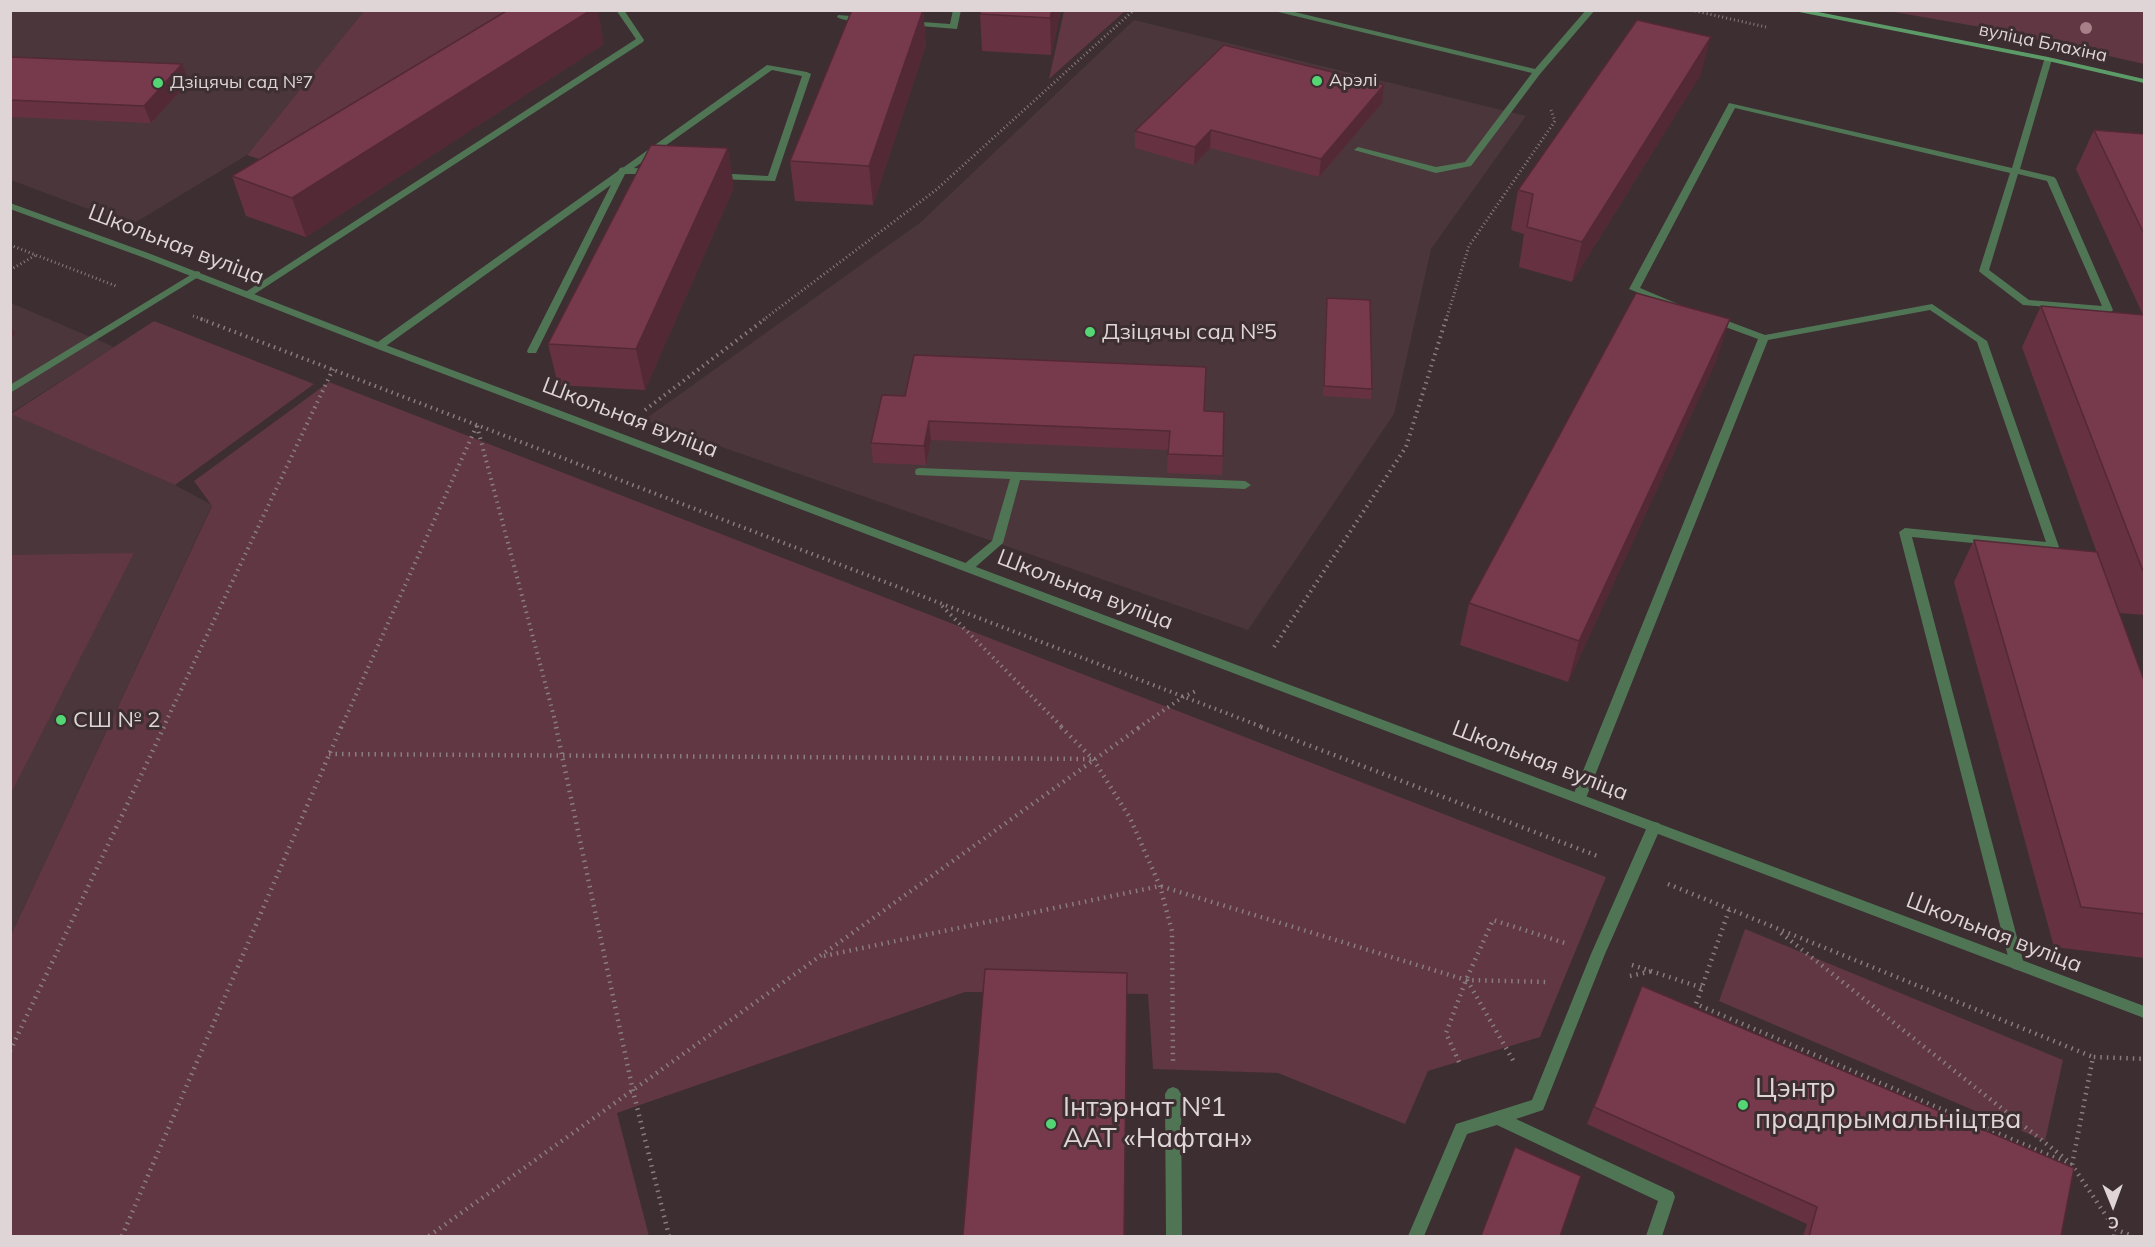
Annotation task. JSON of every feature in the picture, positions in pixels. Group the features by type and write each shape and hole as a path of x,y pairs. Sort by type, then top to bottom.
{"street":[{"path":"247,295 640,40 620,10"},
{"path":"852,10 841,17 875,20"},
{"path":"897,22 954,27 957,10"},
{"path":"1274,10 1537,72"},
{"path":"1358,150 1436,170 1468,164 1537,72 1591,10"},
{"name":"вуліца Блахіна","path":"1793,10 2048,59 2145,81"},
{"path":"2017,964 1905,532 2053,547 1982,341 1932,307 1764,338 1634,289 1732,105 2015,171 2051,179 2108,310 2026,303 1984,271 2015,171 2048,59"},
{"path":"379,346 770,67 807,74 772,179 704,175"},
{"path":"623,170 669,173"},
{"path":"532,351 623,170"},
{"name":"Школьная вуліца","path":"10,206 196,274 379,346 2145,1012"},
{"path":"10,390 196,274"},
{"path":"1579,798 1764,338"},
{"path":"920,472 1245,485"},
{"path":"967,568 997,543 1016,476"},
{"path":"1416,1236 1461,1128 1538,1105 1634,870 1654,827"},
{"path":"1173,1094 1174,1236"},
{"path":"1497,1117 1667,1197 1654,1236"}],"path":[{"path":"641,413 936,190 1134,10"},
{"path":"1269,655 1406,447 1469,246 1555,121 1537,72"},
{"path":"10,245 1634,870 2093,1057 2145,1059"},
{"path":"10,270 36,255"},
{"path":"10,1052 332,369 379,346"},
{"path":"122,1236 329,754 477,425"},
{"path":"477,425 564,756 633,1091 669,1236"},
{"path":"939,603 1093,759 1130,818 1160,886 1172,931 1173,1094"},
{"path":"429,1236 1093,759 1183,697"},
{"path":"329,754 1093,759"},
{"path":"820,957 1160,886 1466,980 1538,1105"},
{"path":"1729,909 1696,1004 2072,1165"},
{"path":"1459,1062 1446,1033 1466,980 1493,920 1703,988"},
{"path":"1775,928 2045,1141 2072,1165 2115,1229 2132,1236"},
{"path":"2072,1165 2093,1057"},
{"path":"2114,1236 2115,1229"}],"shaded area":[{"name":"Дзіцячы сад №7","path":"10,11 364,11 247,155 131,225 11,180"},
{"path":"364,11 570,11 304,174 247,155"},
{"path":"1064,11 1125,11 1049,79"},
{"path":"1888,11 2144,11 2144,64 1986,28"},
{"name":"Дзіцячы сад №5","path":"1134,20 1526,116 1431,249 1394,414 1248,630 644,420 921,222"},
{"path":"11,303 114,347 11,413"},
{"path":"154,321 314,384 175,485 11,414"},
{"path":"329,382 1606,877 1540,1037 1428,1071 1405,1124 1278,1073 1153,1069 1148,994 965,992 617,1113 649,1236 11,1236 11,935 212,506 194,481"},
{"name":"СШ № 2","path":"11,413 175,485 212,505 11,935"},
{"path":"134,553 11,793 11,555"},
{"path":"1745,929 2063,1060 2045,1141 1719,1001"}],"building":[{"path":"508,10 591,10 292,198 232,176"},
{"path":"852,10 923,10 869,166 790,161"},
{"path":"981,10 1052,10 1050,18 980,14"},
{"path":"1637,20 1711,37 1582,242 1527,227 1533,194 1518,190"},
{"path":"1224,45 1384,85 1321,159 1211,130 1195,147 1135,131"},
{"path":"10,57 182,64 144,106 10,100"},
{"path":"2094,130 2145,134 2145,236"},
{"path":"651,145 728,148 636,349 548,344"},
{"path":"1636,293 1730,319 1579,641 1469,603"},
{"path":"1327,298 1370,300 1372,389 1324,386"},
{"path":"2041,306 2145,315 2145,571 2143,571"},
{"path":"914,355 1206,367 1204,411 1224,412 1223,456 1168,454 1170,431 929,421 924,446 871,443 882,395 905,396"},
{"path":"1974,540 2097,552 2145,683 2145,914 2081,907"},
{"name":"Інтэрнат №1 ААТ «Нафтан»","path":"985,969 1127,973 1124,1236 963,1236"},
{"path":"1642,986 2074,1168 2061,1236 1809,1236 1817,1207 1594,1107"},
{"path":"1515,1147 1581,1176 1560,1236 1481,1236"}],"place":[{"name":"Арэлі","path":"1317,81"},
{"name":"Дзіцячы сад №7","path":"158,83"},
{"name":"Дзіцячы сад №5","path":"1090,332"},
{"name":"СШ № 2","path":"61,720"},
{"name":"Цэнтр прадпрымальніцтва","path":"1743,1105"},
{"name":"Інтэрнат №1 ААТ «Нафтан»","path":"1051,1124"}]}
